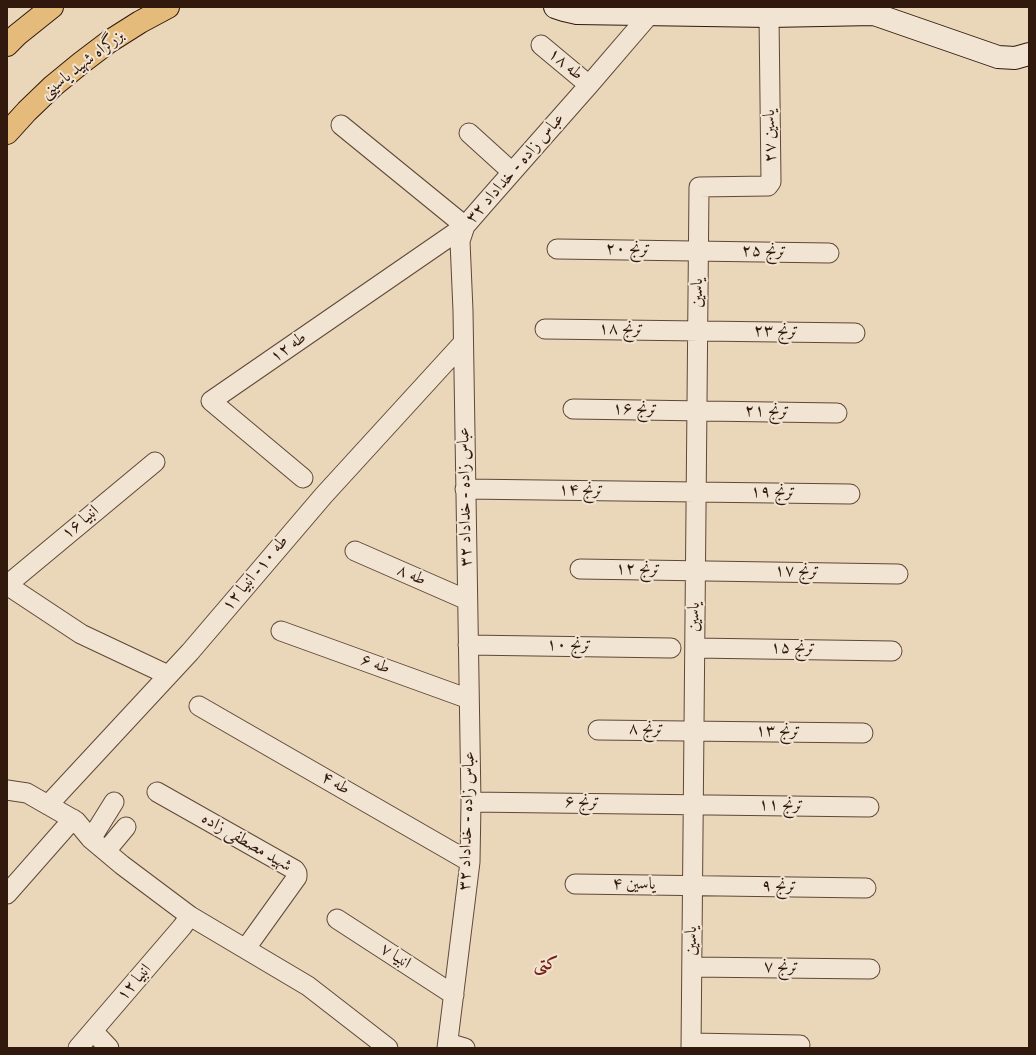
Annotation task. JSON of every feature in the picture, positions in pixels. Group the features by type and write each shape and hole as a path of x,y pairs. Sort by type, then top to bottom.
{"highway":[{"path":"7,45 52,7"},
{"name":"بزرگراه شهید یاسینی","path":"7,133 53,86 81,63 110,41 140,22 168,7"}],"main road":[{"path":"555,7 577,13 769,16 874,11 998,58 1015,58 1029,54"}],"street":[{"name":"عباس زاده - خداداد ۳۲","path":"453,1046 454,995 470,862 471,802 463,311 460,241 465,226 650,14"},
{"name":"یاسین ۲۷","path":"699,187 768,186 771,182 769,16"},
{"name":"طه ۱۸","path":"541,45 589,85"},
{"path":"341,126 465,226"},
{"path":"470,133 512,172"},
{"name":"یاسین","path":"691,1046 699,187"},
{"name":"طه ۱۲","path":"304,478 211,401 465,226"},
{"name":"ترنج ۲۰","path":"557,249 698,251"},
{"name":"ترنج ۲۵","path":"698,251 829,253"},
{"name":"ترنج ۱۸","path":"544,329 698,331"},
{"name":"ترنج ۲۳","path":"698,331 855,333"},
{"name":"طه ۱۰- انبیا ۱۲","path":"48,805 190,652 324,494 463,343"},
{"name":"ترنج ۱۶","path":"573,409 697,411"},
{"name":"ترنج ۲۱","path":"697,411 837,413"},
{"name":"انبیا ۱۶","path":"155,462 7,585 81,634 168,675"},
{"name":"ترنج ۱۴","path":"465,489 696,492"},
{"name":"ترنج ۱۹","path":"696,492 850,494"},
{"name":"طه ۸","path":"356,551 467,600"},
{"name":"ترنج ۱۲","path":"580,569 695,571"},
{"name":"ترنج ۱۷","path":"695,571 898,574"},
{"name":"طه ۶","path":"281,631 469,699"},
{"name":"ترنج ۱۰","path":"468,645 671,648"},
{"name":"ترنج ۱۵","path":"695,648 892,651"},
{"name":"طه ۴","path":"199,706 470,862"},
{"name":"ترنج ۸","path":"598,730 694,731"},
{"name":"ترنج ۱۳","path":"694,731 862,733"},
{"path":"7,790 27,793 76,821 91,838 122,865 190,916 308,986 388,1048"},
{"name":"شهید مصطفی زاده","path":"156,792 295,870 297,873 297,876 246,948"},
{"path":"91,838 114,802"},
{"name":"ترنج ۶","path":"471,802 693,805"},
{"name":"ترنج ۱۱","path":"693,805 869,807"},
{"path":"7,894 73,819"},
{"path":"106,851 126,827"},
{"name":"یاسین ۴","path":"575,884 692,886"},
{"name":"ترنج ۹","path":"692,886 866,888"},
{"name":"انبیا ۱۲","path":"78,1048 190,916"},
{"name":"انبیا ۷","path":"337,919 454,995"},
{"name":"ترنج ۷","path":"692,967 870,969"},
{"path":"93,1031 109,1048"},
{"path":"691,1046 800,1045"}],"district":[{"name":"کتی","path":"546,965"}]}
